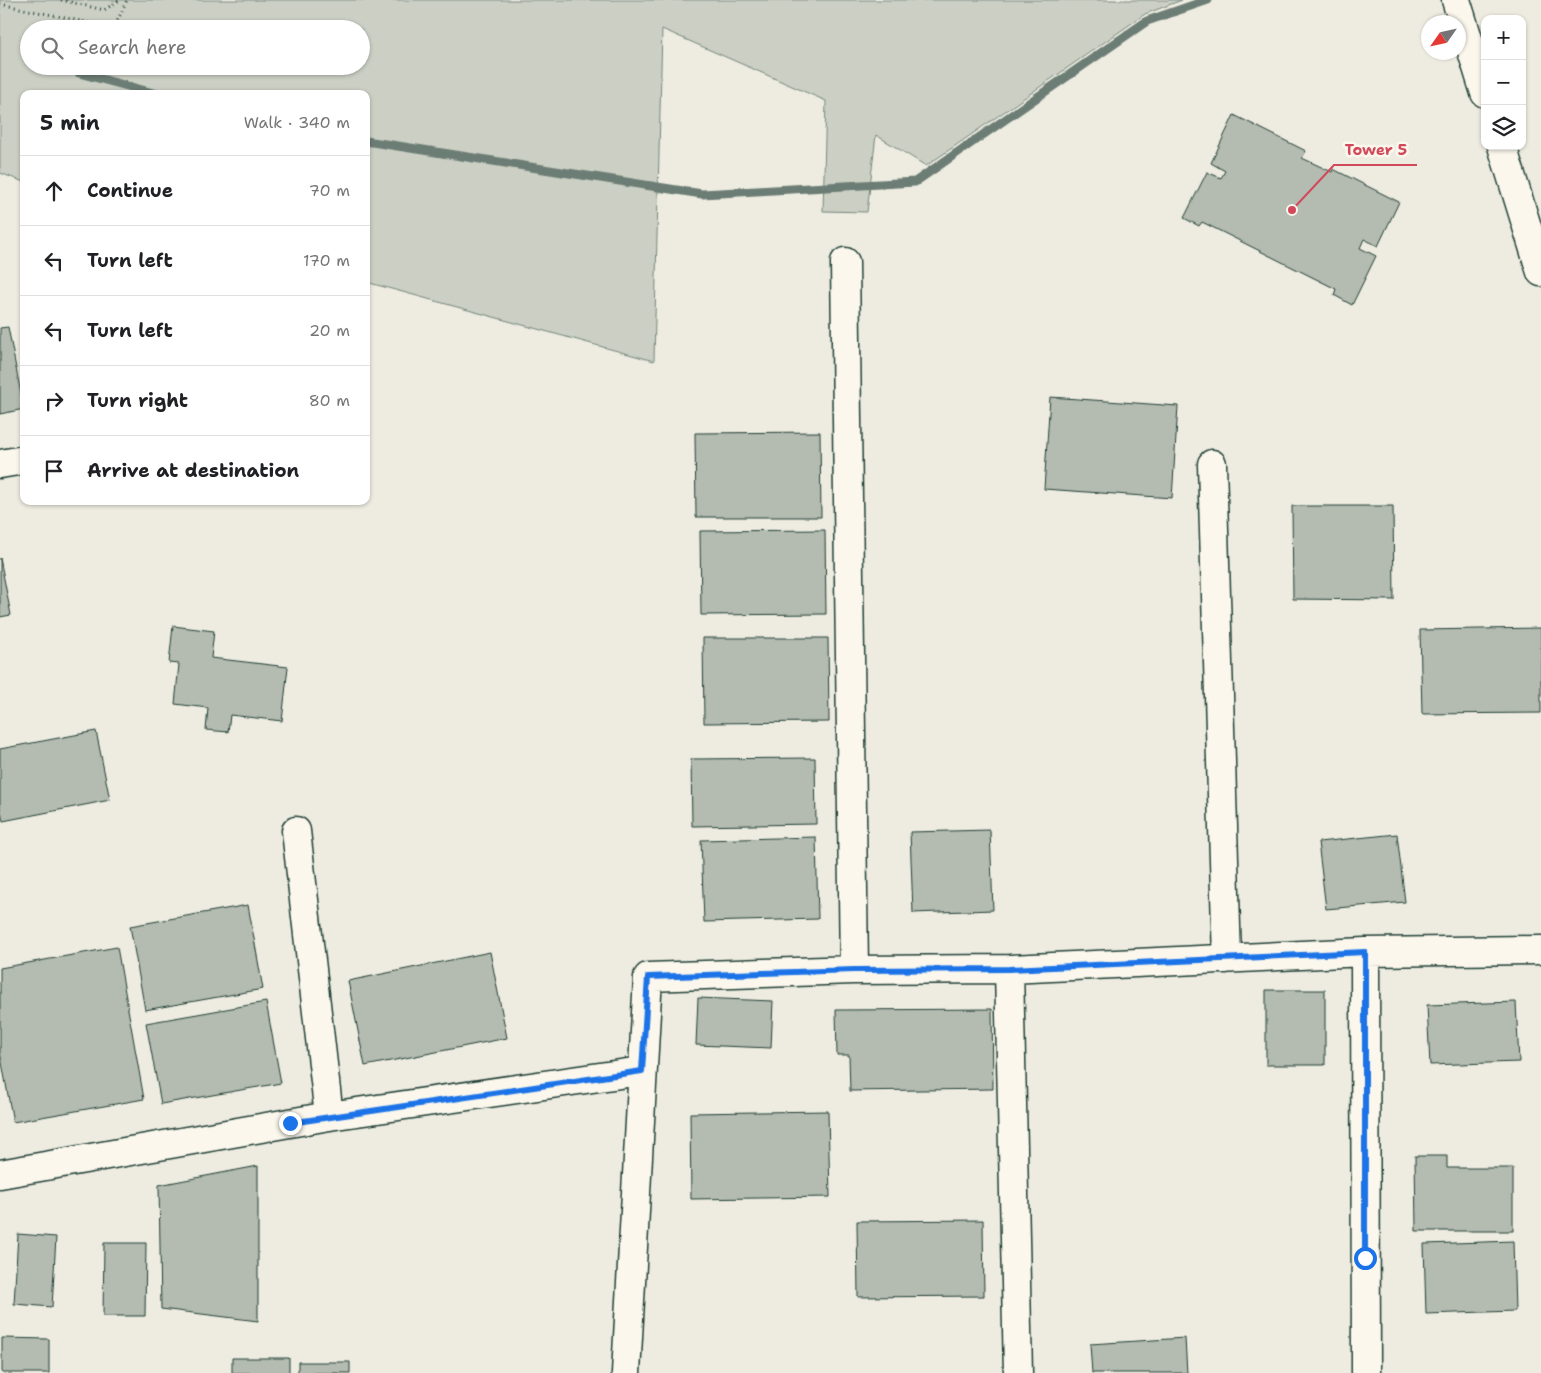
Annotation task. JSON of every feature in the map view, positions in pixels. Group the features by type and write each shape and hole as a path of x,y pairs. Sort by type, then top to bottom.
{"street":[{"path":"1456,0 1481,79"},
{"path":"1503,150 1541,272"},
{"path":"846,262 854,970"},
{"path":"0,464 20,461"},
{"path":"1212,464 1227,959"},
{"path":"296,831 329,1116"},
{"path":"626,1373 648,977 854,970 1009,969 1365,952 1541,950"},
{"path":"1365,952 1366,1373"},
{"path":"1009,969 1018,1373"},
{"path":"0,1174 329,1116 642,1071"}],"path":[{"path":"61,0 104,10 120,0"},
{"path":"118,20 127,0"},
{"path":"0,4 76,20"}],"shaded area":[{"path":"0,0 1182,0 1145,14 926,166 876,135 867,212 823,211 826,101 662,29 654,361 370,283 370,90 20,90 20,180 0,173"}],"building":[{"path":"1234,115 1306,151 1302,158 1332,172 1333,169 1399,202 1378,246 1364,239 1360,248 1376,256 1352,305 1334,295 1336,289 1202,222 1199,226 1184,218 1207,172 1221,178 1225,171 1211,163"},
{"path":"8,327 20,388 20,410 0,414 0,328"},
{"path":"1050,397 1178,406 1172,498 1044,489"},
{"path":"820,432 821,517 696,517 695,433"},
{"path":"1292,506 1393,506 1394,600 1293,599"},
{"path":"825,530 826,614 701,615 700,531"},
{"path":"0,558 11,615 0,617"},
{"path":"173,626 214,631 211,658 288,667 282,721 230,715 228,732 206,730 208,708 175,704 179,664 169,663"},
{"path":"1541,628 1541,713 1422,714 1420,630"},
{"path":"703,638 828,638 829,722 704,723"},
{"path":"96,731 110,800 3,821 0,808 0,749"},
{"path":"815,758 816,824 692,826 691,759"},
{"path":"990,830 993,910 913,913 910,832"},
{"path":"1397,834 1405,902 1326,909 1318,842"},
{"path":"816,837 818,919 704,922 701,840"},
{"path":"248,905 263,989 145,1010 130,926"},
{"path":"117,947 144,1099 13,1122 0,1052 0,968"},
{"path":"490,952 507,1038 365,1066 348,981"},
{"path":"1266,990 1325,990 1325,1065 1266,1065"},
{"path":"698,998 773,1001 771,1048 696,1045"},
{"path":"266,1002 281,1083 161,1104 146,1023"},
{"path":"1516,1002 1519,1062 1430,1065 1427,1005"},
{"path":"992,1009 993,1089 850,1091 849,1055 837,1055 836,1010"},
{"path":"828,1111 830,1197 691,1199 690,1113"},
{"path":"1415,1156 1447,1156 1447,1168 1513,1168 1513,1231 1416,1231"},
{"path":"258,1166 258,1321 161,1309 159,1185"},
{"path":"983,1220 984,1296 858,1297 857,1221"},
{"path":"18,1234 56,1237 52,1307 14,1304"},
{"path":"1513,1241 1515,1311 1426,1314 1424,1244"},
{"path":"104,1243 146,1243 145,1316 103,1316"},
{"path":"2,1338 49,1339 49,1373 2,1373"},
{"path":"1185,1338 1187,1373 1092,1373 1090,1344"},
{"path":"232,1358 289,1358 289,1373 232,1373"},
{"path":"298,1362 350,1362 350,1373 298,1373"}],"waterway":[{"path":"370,142 702,194 915,182 1147,21 1208,0"},
{"path":"86,75 142,90"}],"place":[{"name":"Tower 5","path":"1292,210"}],"route":[{"path":"290,1123 642,1071 648,977 854,970 1009,969 1365,952 1365,1258"}]}
